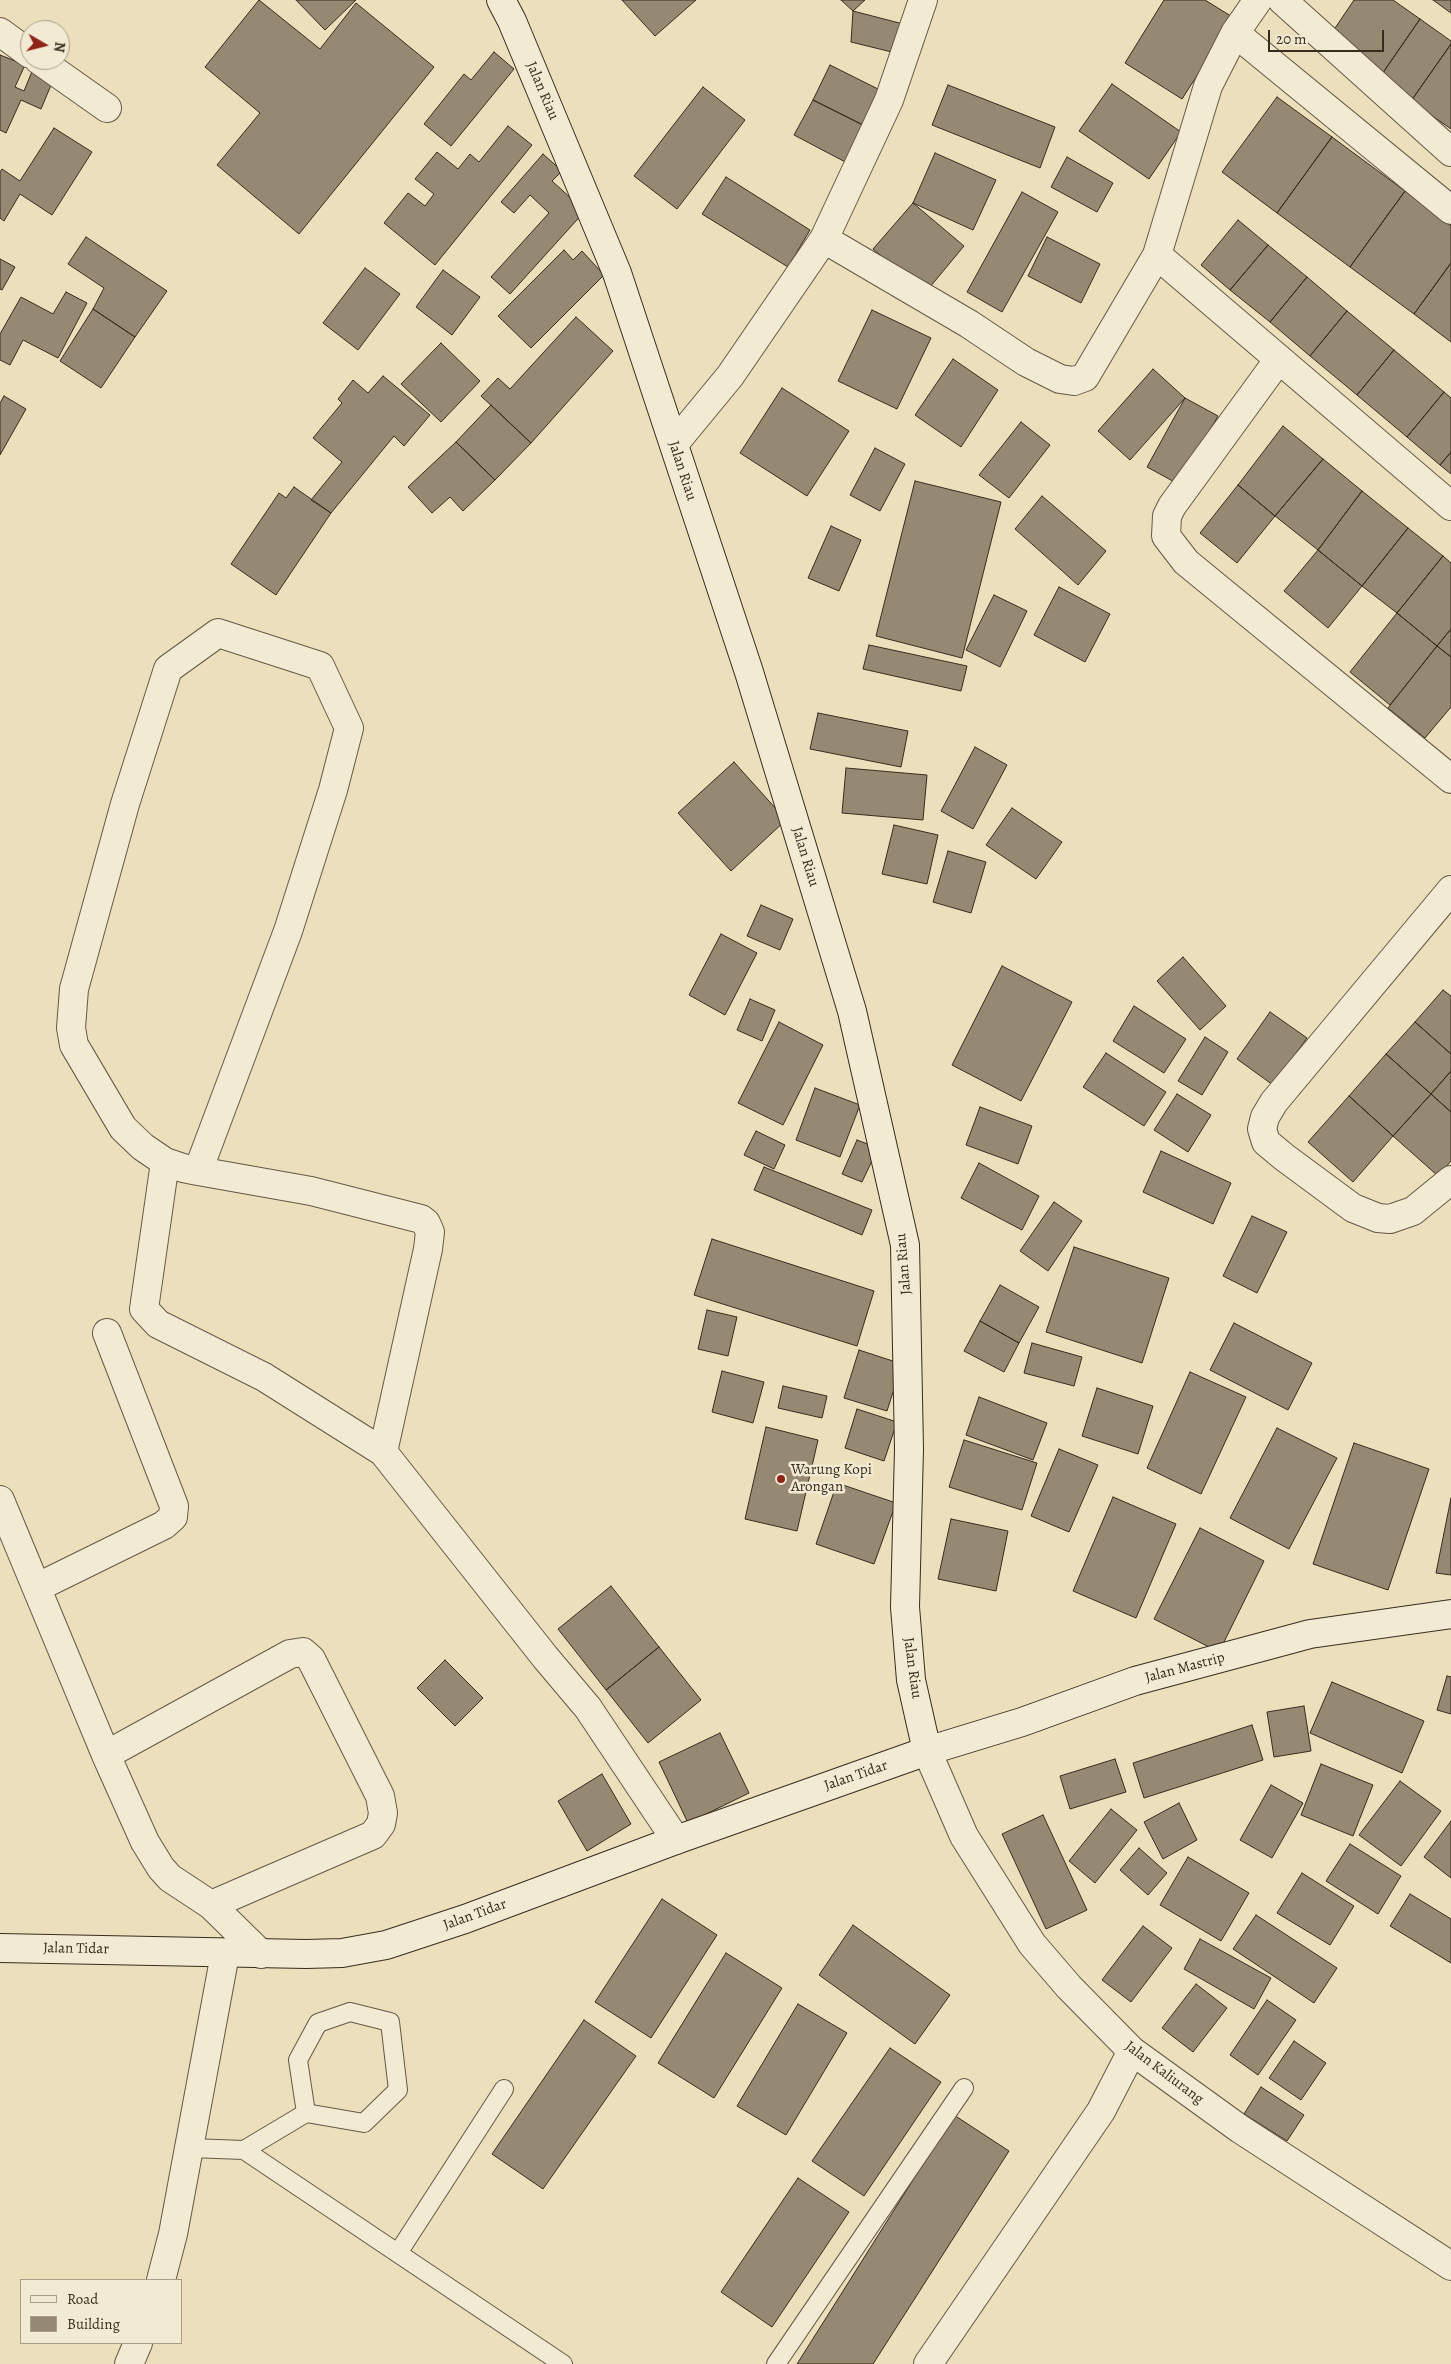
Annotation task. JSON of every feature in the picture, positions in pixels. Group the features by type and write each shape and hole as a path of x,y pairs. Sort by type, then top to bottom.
{"street":[{"name":"Jalan Riau","path":"501,0 512,21 617,273 749,672 852,1011 906,1245 909,1449 905,1607 911,1680 927,1751"},
{"path":"674,444 730,376 824,239 889,100 924,0"},
{"path":"824,239 969,324 1026,362 1051,376 1074,381 1085,376 1090,371 1157,255 1208,86 1235,33 1258,0"},
{"path":"1282,0 1451,152"},
{"path":"0,32 20,47"},
{"path":"1235,33 1451,210"},
{"path":"53,70 107,108"},
{"path":"1157,255 1451,506"},
{"path":"1279,359 1172,506 1168,516 1166,536 1186,562 1451,780"},
{"path":"198,1171 288,930 334,790 349,728 320,666 218,633 168,669 124,804 74,989 71,1010 71,1028 74,1045 122,1128 143,1147 165,1162 198,1171 311,1191 421,1219 426,1223 430,1232 428,1249 383,1452"},
{"path":"1451,890 1274,1102 1265,1117 1262,1130 1266,1142 1284,1157 1353,1208 1378,1218 1390,1219 1414,1211 1451,1180"},
{"path":"165,1162 144,1309 158,1324 264,1378 383,1452 545,1657 588,1708 676,1840"},
{"path":"38,1587 164,1525 173,1517 174,1506 107,1333"},
{"path":"0,1500 38,1587 106,1755 145,1842 161,1868 170,1878 211,1905 261,1954"},
{"name":"Jalan Mastrip","path":"927,1751 1022,1722 1135,1681 1310,1634 1451,1614"},
{"path":"106,1755 290,1654 303,1652 311,1659 380,1796 383,1813 381,1824 373,1835 211,1905"},
{"name":"Jalan Tidar","path":"0,1948 261,1954 342,1953 386,1945 464,1919 676,1840 927,1751"},
{"name":"Jalan Kaliurang","path":"927,1751 964,1836 1032,1944 1069,1987 1132,2051 1240,2129 1451,2266"},
{"path":"161,2279 173,2234 190,2148 225,1954"},
{"path":"936,2361 1101,2111 1132,2051"},
{"path":"129,2364 138,2344"}],"lane":[{"path":"244,2150 306,2113 364,2123 398,2090 390,2022 350,2012 318,2023 298,2060 306,2113"},
{"path":"776,2364 964,2088"},
{"path":"398,2253 504,2089"},
{"path":"190,2148 244,2150 563,2364"}],"building":[{"path":"259,0 320,49 356,3 434,67 299,234 217,165 260,113 205,67"},
{"path":"296,0 356,0 325,30"},
{"path":"622,0 696,0 655,36"},
{"path":"841,0 865,0 853,11"},
{"path":"1164,0 1205,0 1234,18 1182,99 1125,63"},
{"path":"1354,0 1393,0 1420,19 1380,77 1327,40"},
{"path":"1433,0 1451,0 1451,13"},
{"path":"853,11 911,26 904,55 851,42"},
{"path":"1420,19 1451,41 1451,44 1411,101 1380,77"},
{"path":"1451,44 1451,129 1411,101"},
{"path":"494,52 514,69 451,146 424,124 464,74 471,80"},
{"path":"0,55 20,63 20,70 23,70 15,87 24,91 33,70 54,78 41,109 21,100 6,133 0,130"},
{"path":"830,65 886,93 869,128 813,100"},
{"path":"1112,84 1181,132 1149,179 1079,131"},
{"path":"948,85 1055,127 1040,168 932,125"},
{"path":"703,87 745,120 677,209 634,176"},
{"path":"1277,97 1332,137 1277,213 1222,172"},
{"path":"813,100 869,128 851,165 794,135"},
{"path":"508,126 532,145 435,265 384,223 408,193 425,206 434,194 415,179 437,152 458,169 470,154 479,162"},
{"path":"54,128 92,152 52,215 20,194 4,221 0,218 0,172 2,169 20,181"},
{"path":"1332,137 1405,191 1350,267 1277,213"},
{"path":"935,153 996,180 973,230 913,203"},
{"path":"543,154 562,171 552,181 585,211 510,294 491,277 549,213 530,195 514,213 501,202"},
{"path":"1067,157 1113,183 1097,212 1051,187"},
{"path":"726,177 810,230 788,267 702,214"},
{"path":"1405,191 1451,226 1451,263 1414,314 1350,267"},
{"path":"1022,192 1058,212 1002,312 967,292"},
{"path":"913,203 964,246 925,293 873,249"},
{"path":"1238,220 1268,245 1230,290 1201,265"},
{"path":"86,237 167,291 135,337 93,309 104,288 68,264"},
{"path":"1047,237 1100,264 1081,303 1028,276"},
{"path":"1268,245 1307,277 1270,322 1230,290"},
{"path":"564,250 573,260 582,251 604,275 531,348 498,316"},
{"path":"0,259 15,267 2,290 0,289"},
{"path":"1451,263 1451,342 1414,314"},
{"path":"365,268 400,294 358,350 323,323"},
{"path":"443,270 480,297 452,335 416,307"},
{"path":"1307,277 1347,311 1310,356 1270,322"},
{"path":"66,292 87,303 58,358 23,340 10,365 0,360 0,334 21,297 53,314"},
{"path":"93,309 135,337 101,388 60,361"},
{"path":"872,310 931,338 897,409 838,381"},
{"path":"1347,311 1394,350 1357,395 1310,356"},
{"path":"576,317 613,351 531,443 481,396 498,378 510,389"},
{"path":"441,343 480,381 441,422 401,384"},
{"path":"1394,350 1444,392 1407,437 1357,395"},
{"path":"953,359 998,390 961,447 915,415"},
{"path":"1153,369 1185,398 1130,460 1098,431"},
{"path":"383,376 430,415 404,446 394,436 331,513 311,500 342,462 313,438 342,403 338,399 353,380 368,393"},
{"path":"782,388 849,431 807,496 740,453"},
{"path":"1444,392 1451,398 1451,452 1440,465 1407,437"},
{"path":"4,396 26,409 0,455 0,403"},
{"path":"1185,398 1218,416 1180,485 1147,467"},
{"path":"491,405 531,443 495,480 456,442"},
{"path":"1021,422 1050,445 1009,498 979,475"},
{"path":"1283,426 1323,459 1275,516 1238,485"},
{"path":"456,442 495,480 463,511 450,497 432,513 408,487"},
{"path":"875,448 905,464 880,511 850,495"},
{"path":"1451,452 1451,474 1440,465"},
{"path":"1323,459 1362,491 1318,550 1275,516"},
{"path":"915,481 1001,502 962,658 876,636"},
{"path":"1238,485 1275,516 1237,563 1200,533"},
{"path":"294,487 331,513 276,595 231,564 279,493 286,498"},
{"path":"1362,491 1408,528 1362,586 1318,550"},
{"path":"1042,496 1106,551 1078,585 1015,529"},
{"path":"831,526 861,540 839,591 808,578"},
{"path":"1408,528 1443,556 1397,613 1362,586"},
{"path":"1318,550 1362,586 1328,628 1284,591"},
{"path":"1443,556 1451,563 1451,629 1437,646 1397,613"},
{"path":"1059,587 1110,614 1085,662 1034,635"},
{"path":"994,595 1027,611 1000,667 966,650"},
{"path":"1397,613 1437,646 1390,705 1350,672"},
{"path":"1451,629 1451,657 1437,646"},
{"path":"869,645 967,666 961,691 863,669"},
{"path":"1437,646 1451,657 1451,707 1425,738 1388,708"},
{"path":"818,713 908,731 901,767 810,749"},
{"path":"975,747 1007,765 973,829 941,811"},
{"path":"734,762 786,820 731,871 678,813"},
{"path":"846,768 927,775 923,820 842,813"},
{"path":"1012,808 1062,842 1036,879 986,845"},
{"path":"894,825 938,835 927,884 882,874"},
{"path":"948,851 986,862 971,913 933,902"},
{"path":"761,905 793,919 780,950 747,936"},
{"path":"721,934 757,953 725,1015 689,995"},
{"path":"1183,957 1226,1006 1200,1030 1157,981"},
{"path":"1002,966 1072,1002 1021,1101 952,1065"},
{"path":"1443,990 1451,996 1451,1054 1415,1022"},
{"path":"750,999 775,1010 762,1041 737,1030"},
{"path":"1134,1006 1186,1039 1164,1073 1113,1041"},
{"path":"1270,1012 1307,1038 1273,1085 1237,1059"},
{"path":"779,1022 823,1045 783,1125 738,1103"},
{"path":"1415,1022 1451,1054 1451,1071 1431,1094 1386,1054"},
{"path":"1205,1037 1228,1052 1202,1095 1178,1081"},
{"path":"1106,1053 1166,1092 1144,1126 1083,1087"},
{"path":"1386,1054 1431,1094 1393,1136 1349,1096"},
{"path":"1451,1071 1451,1112 1431,1094"},
{"path":"815,1088 860,1105 840,1157 796,1140"},
{"path":"1177,1094 1211,1115 1188,1152 1154,1130"},
{"path":"1431,1094 1451,1112 1451,1161 1438,1176 1393,1136"},
{"path":"1349,1096 1393,1136 1353,1182 1308,1142"},
{"path":"980,1107 1032,1126 1018,1164 966,1145"},
{"path":"756,1131 785,1145 774,1169 744,1155"},
{"path":"857,1140 878,1148 862,1182 842,1174"},
{"path":"1161,1151 1231,1183 1213,1224 1143,1192"},
{"path":"979,1163 1039,1196 1022,1230 961,1198"},
{"path":"764,1167 872,1210 862,1235 754,1190"},
{"path":"1054,1202 1082,1221 1048,1271 1020,1251"},
{"path":"1252,1216 1287,1232 1257,1293 1223,1276"},
{"path":"712,1239 874,1291 857,1346 694,1295"},
{"path":"1074,1247 1169,1278 1142,1363 1046,1332"},
{"path":"1000,1285 1039,1307 1019,1343 980,1321"},
{"path":"707,1310 737,1317 728,1356 698,1349"},
{"path":"980,1321 1019,1343 1004,1372 964,1351"},
{"path":"1234,1323 1312,1363 1288,1410 1210,1370"},
{"path":"1032,1343 1082,1357 1074,1386 1024,1373"},
{"path":"859,1350 902,1364 887,1411 844,1398"},
{"path":"722,1371 764,1382 753,1423 712,1412"},
{"path":"1190,1372 1246,1397 1201,1494 1147,1468"},
{"path":"783,1386 827,1396 822,1418 778,1408"},
{"path":"1097,1388 1153,1406 1138,1454 1082,1436"},
{"path":"979,1397 1047,1423 1033,1460 966,1435"},
{"path":"857,1409 897,1422 884,1461 845,1448"},
{"name":"Warung Kopi Arongan","path":"766,1427 818,1440 797,1531 745,1519"},
{"path":"1277,1428 1337,1458 1289,1549 1230,1518"},
{"path":"964,1440 1037,1463 1022,1510 949,1487"},
{"path":"1354,1443 1429,1469 1388,1590 1313,1564"},
{"path":"1059,1449 1098,1465 1069,1532 1031,1516"},
{"path":"837,1483 896,1503 874,1564 816,1544"},
{"path":"1113,1497 1176,1524 1136,1618 1073,1591"},
{"path":"1451,1498 1451,1575 1436,1573"},
{"path":"951,1519 1008,1531 996,1591 938,1579"},
{"path":"1200,1528 1264,1561 1219,1652 1154,1619"},
{"path":"611,1586 659,1647 606,1690 558,1629"},
{"path":"659,1647 701,1700 648,1743 606,1690"},
{"path":"445,1660 483,1698 455,1726 417,1688"},
{"path":"1447,1676 1451,1677 1451,1714 1437,1710"},
{"path":"1332,1682 1424,1721 1402,1773 1310,1733"},
{"path":"1304,1706 1311,1751 1274,1757 1267,1712"},
{"path":"1252,1725 1263,1760 1144,1798 1133,1763"},
{"path":"720,1733 749,1793 688,1823 659,1762"},
{"path":"1115,1759 1126,1792 1070,1809 1060,1776"},
{"path":"1321,1764 1373,1785 1353,1836 1301,1815"},
{"path":"602,1774 631,1824 587,1851 558,1801"},
{"path":"1400,1781 1441,1811 1401,1866 1359,1835"},
{"path":"1271,1785 1303,1803 1272,1858 1240,1840"},
{"path":"1179,1803 1197,1840 1163,1859 1144,1822"},
{"path":"1111,1809 1137,1830 1095,1883 1069,1861"},
{"path":"1043,1815 1087,1910 1046,1929 1002,1834"},
{"path":"1451,1821 1451,1878 1424,1857"},
{"path":"1350,1844 1401,1876 1378,1914 1326,1881"},
{"path":"1139,1848 1167,1873 1148,1895 1120,1870"},
{"path":"1188,1857 1249,1893 1221,1941 1160,1905"},
{"path":"1302,1873 1354,1906 1330,1945 1277,1913"},
{"path":"1410,1894 1451,1919 1451,1963 1390,1926"},
{"path":"662,1899 717,1935 651,2038 595,2002"},
{"path":"1256,1915 1337,1968 1314,2003 1233,1949"},
{"path":"853,1925 950,1995 915,2044 819,1975"},
{"path":"1143,1926 1172,1948 1131,2002 1102,1980"},
{"path":"1200,1939 1271,1978 1254,2009 1184,1969"},
{"path":"726,1953 782,1988 714,2098 658,2063"},
{"path":"1196,1984 1227,2008 1193,2052 1162,2028"},
{"path":"1267,2000 1296,2020 1258,2075 1230,2055"},
{"path":"798,2004 847,2033 786,2135 737,2106"},
{"path":"584,2020 636,2056 543,2189 492,2154"},
{"path":"1294,2041 1326,2063 1301,2100 1269,2078"},
{"path":"890,2048 941,2082 864,2196 812,2161"},
{"path":"1261,2087 1304,2115 1287,2141 1244,2114"},
{"path":"954,2115 1009,2151 873,2364 797,2364"},
{"path":"798,2178 849,2212 772,2327 721,2292"}],"place":[{"name":"Warung Kopi Arongan","path":"781,1479"}]}
